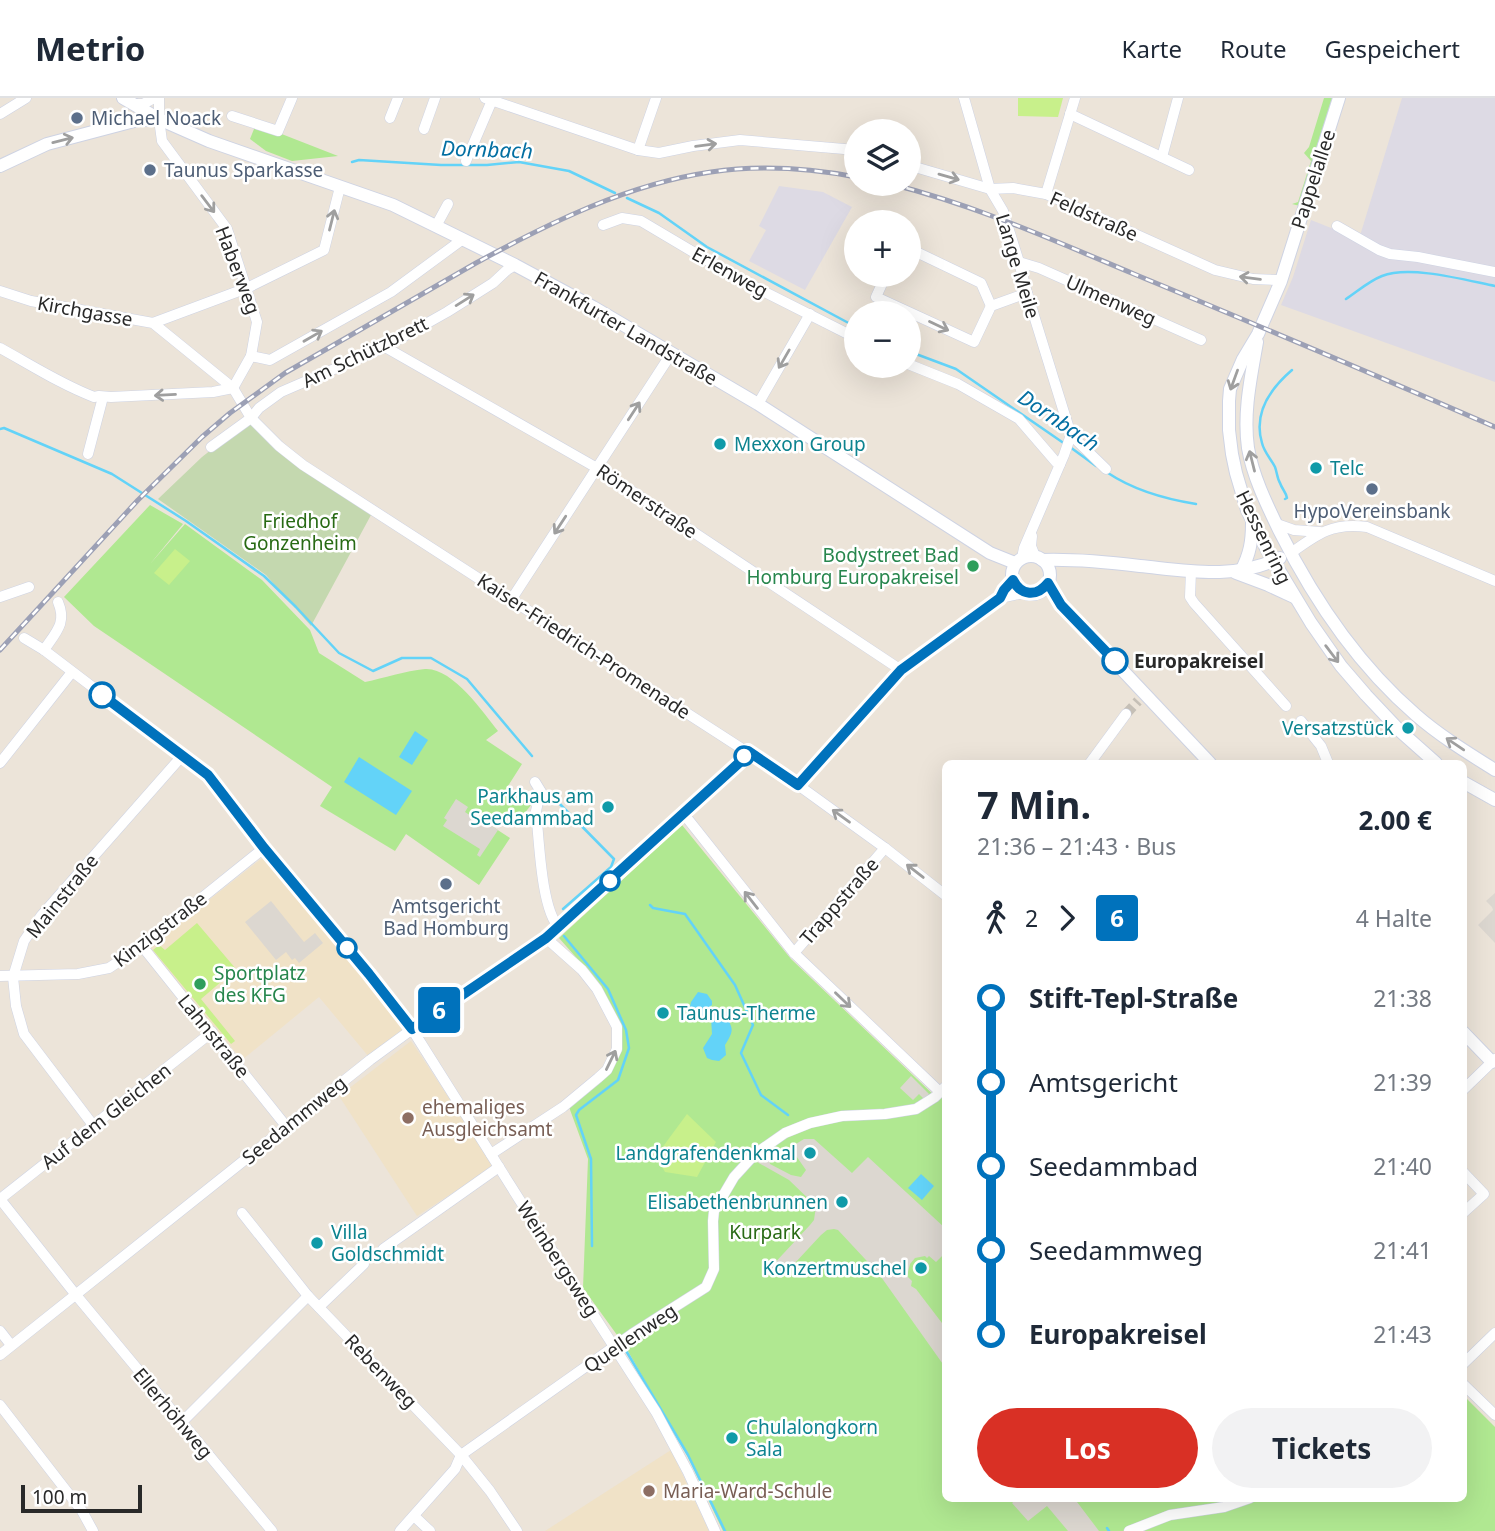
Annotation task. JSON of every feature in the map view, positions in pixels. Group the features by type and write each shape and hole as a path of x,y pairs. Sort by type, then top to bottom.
{"street":[{"path":"0,114 26,98"},
{"name":"Frankfurter Landstraße","path":"113,98 155,111 238,152 393,205 515,265 593,307 758,404 990,553 1035,565"},
{"path":"232,116 278,131 292,98"},
{"path":"390,118 398,98"},
{"path":"424,129 435,98"},
{"path":"638,150 656,98"},
{"name":"Lange Meile","path":"964,98 990,189 1003,211 1019,262 1070,437 1106,469"},
{"path":"1046,194 1075,98"},
{"path":"1162,157 1178,98"},
{"name":"Pappelallee","path":"1258,334 1281,281 1339,98"},
{"path":"466,161 490,99 638,150 659,153 740,140 844,149"},
{"path":"118,126 125,121 129,105 143,104 155,111"},
{"path":"0,166 32,149 138,120 155,111"},
{"name":"Haberweg","path":"155,111 162,141 227,229 257,322 251,356 233,388"},
{"path":"1070,114 1189,170"},
{"name":"Feldstraße","path":"921,169 990,189 1013,188 1046,194 1224,273 1253,279 1277,280"},
{"path":"153,323 247,288 324,250 340,187"},
{"path":"436,226 448,204"},
{"name":"Erlenweg","path":"604,225 622,218 641,221 737,278 844,332"},
{"path":"1337,226 1390,254 1495,272"},
{"path":"251,356 270,360 391,292 463,239"},
{"path":"921,253 981,283 991,306"},
{"name":"Pappelallee","path":"1270,305 1277,280 1287,260"},
{"name":"Ulmenweg","path":"1019,262 1040,268 1201,340"},
{"name":"Am Schützbrett","path":"211,447 281,393 385,347 493,283 515,265"},
{"path":"881,287 876,297 974,342 991,306 1027,293"},
{"name":"Kirchgasse","path":"0,290 31,301 153,323 233,388"},
{"path":"758,404 810,314"},
{"name":"Hessenring","path":"1258,334 1243,359 1228,401 1229,430 1236,474 1251,519 1294,597 1327,648 1366,695 1432,760"},
{"name":"Hessenring","path":"1258,334 1248,395 1248,446 1255,476 1291,553 1333,622 1380,681 1416,716 1495,770"},
{"name":"Römerstraße","path":"385,347 597,468 901,670"},
{"path":"0,348 75,390 94,397 214,392 233,388"},
{"path":"511,600 671,354"},
{"path":"921,368 958,384 1019,419 1056,462 1062,460"},
{"name":"Kaiser-Friedrich-Promenade","path":"233,388 251,418 303,465 748,751 885,848 942,893"},
{"path":"88,454 103,397"},
{"path":"798,785 901,670 1000,598 1039,592 1031,547 1032,528 1070,437"},
{"path":"1236,571 1250,551 1251,519"},
{"name":"Hessenring","path":"1277,524 1293,530 1320,532"},
{"path":"1061,605 1015,586 1012,570 1073,561 1191,571 1236,571 1259,567 1291,553 1320,532 1349,525 1367,527 1495,581"},
{"name":"Frankfurter Landstraße","path":"990,553 1012,579"},
{"path":"1035,565 1061,605 1142,697 1207,760"},
{"path":"1191,571 1190,597 1194,603 1286,706"},
{"path":"1236,571 1294,597"},
{"path":"1000,598 1012,579"},
{"path":"0,597 29,587"},
{"path":"44,650 61,624 62,612 58,602"},
{"name":"Weinbergsweg","path":"24,638 44,650 208,775 412,1029 656,1412 715,1531"},
{"path":"0,762 72,672"},
{"path":"1366,695 1373,684 1380,681"},
{"path":"1092,760 1126,714"},
{"path":"1301,721 1321,746 1327,760"},
{"name":"Seedammweg","path":"0,1355 286,1126 412,1029 546,938 740,762 748,751"},
{"name":"Mainstraße","path":"93,1125 24,1034 16,1006 13,977 24,942 41,916 182,755"},
{"path":"535,782 543,795 536,811 544,884 553,922 559,927"},
{"path":"1467,784 1495,800"},
{"path":"683,813 794,953 942,1090"},
{"name":"Kinzigstraße","path":"0,976 78,974 109,968 142,946 264,848"},
{"name":"Trappstraße","path":"794,953 885,848"},
{"path":"491,1154 564,1107 607,1070 617,1049 617,1027 597,989 582,970 546,938"},
{"name":"Lahnstraße","path":"142,946 286,1126"},
{"name":"Auf dem Gleichen","path":"0,1199 212,1032"},
{"path":"1467,1036 1494,1060 1467,1086"},
{"name":"Quellenweg","path":"400,1531 455,1469 461,1455 632,1334 706,1287 714,1269 714,1211 734,1177 755,1153 785,1133 810,1123 842,1116 916,1109 942,1090"},
{"path":"383,1249 499,1167"},
{"path":"1467,1176 1484,1194 1467,1209"},
{"name":"Ellerhöhweg","path":"0,1199 272,1531"},
{"name":"Rebenweg","path":"242,1213 308,1296 461,1455 517,1531"},
{"path":"319,1307 364,1264"},
{"path":"181,1423 308,1296"},
{"path":"0,1331 12,1345"},
{"path":"1467,1360 1495,1333"},
{"path":"1467,1388 1495,1415"},
{"path":"0,1405 82,1511 93,1531"},
{"path":"1129,1531 1170,1515 1224,1507 1238,1502"},
{"path":"414,1516 430,1531"}],"shaded area":[{"path":"1402,98 1495,98 1495,382 1281,305 1311,220 1359,239"},
{"path":"779,186 823,192 852,207 850,210 844,210 844,221 805,290 749,261 766,230 759,226"},
{"path":"456,799 468,807 465,812 471,816 474,811 492,822 490,825 498,830 480,857 477,855 480,849 443,826 447,820 444,818"},
{"path":"266,855 405,1028 369,1057 319,997 242,1060 148,948"},
{"path":"1495,893 1495,943 1478,925 1493,910 1486,901"},
{"path":"271,901 304,942 315,933 323,943 299,963 295,958 292,960 286,952 276,960 245,922"},
{"name":"ehemaliges Ausgleichsamt","path":"411,1041 494,1166 417,1216 339,1096"},
{"path":"911,1076 929,1094 924,1099 919,1094 913,1100 900,1088"},
{"path":"804,1139 814,1139 852,1173 868,1157 942,1225 942,1256 936,1262 929,1256 915,1258 910,1264 907,1276 912,1281 911,1286 942,1323 942,1363 879,1274 838,1230 827,1230 821,1235 781,1278 770,1268 814,1220 816,1206 789,1180 757,1162 768,1152 770,1164 801,1177 806,1170 794,1153 796,1144"},
{"name":"Maria-Ward-Schule","path":"671,1450 709,1531 545,1531"},
{"path":"1077,1502 1099,1531 1068,1531 1047,1506 1028,1521 1012,1503"}],"green space":[{"path":"1018,98 1063,98 1058,117 1018,116"},
{"path":"1324,98 1333,98 1300,206 1292,204 1298,202 1311,161 1304,153 1309,147"},
{"path":"256,124 338,156 292,161 266,151 250,139"},
{"name":"Friedhof Gonzenheim","path":"248,421 371,515 311,626 266,575 158,499 202,457"},
{"path":"150,505 183,524 150,564 185,524 262,580 310,630 319,653 365,682 425,669 446,675 466,692 498,731 486,740 522,764 506,789 531,805 524,814 527,816 520,827 498,812 490,825 510,838 479,885 406,834 395,851 320,806 332,787 94,626 64,597"},
{"path":"175,549 190,561 169,585 154,573"},
{"name":"Kurpark","path":"682,825 791,959 938,1099 942,1096 942,1502 1467,1502 1467,1399 1495,1427 1495,1531 723,1531 686,1453 625,1346 583,1288 588,1159 569,1107 610,1072 621,1036 618,1019 596,980 559,938"},
{"name":"Sportplatz des KFG","path":"197,923 236,969 201,999 235,1041 231,1044 153,950 159,945 165,950"},
{"path":"687,1114 716,1142 697,1177 665,1172 656,1156"}],"water":[{"path":"415,731 428,740 412,765 399,757"},
{"path":"359,757 412,791 396,815 344,782"},
{"path":"698,992 707,994 712,1005 705,1010 705,1018 698,1021 692,1020 688,1015 691,1002"},
{"path":"717,1010 728,1012 732,1030 725,1045 726,1055 719,1061 707,1058 703,1048 712,1034 711,1018"},
{"path":"921,1174 934,1186 922,1200 908,1188"}],"waterway":[{"name":"Dornbach","path":"352,162 359,160 441,165 519,162 569,171 615,193"},
{"name":"Dornbach","path":"627,198 659,213 707,247 844,321"},
{"name":"Dornbach","path":"1346,299 1382,276 1394,273 1438,275 1495,286"},
{"name":"Dornbach","path":"921,356 956,369 1065,444"},
{"name":"Dornbach","path":"1285,499 1287,498 1275,467 1263,446 1260,421 1271,393 1292,370"},
{"path":"0,429 4,428 112,474 186,521 264,576 339,653 373,671 402,658 431,658 467,679 532,756"},
{"name":"Dornbach","path":"1070,447 1096,466"},
{"name":"Dornbach","path":"1108,473 1150,493 1196,504"},
{"path":"552,796 614,859 611,867 563,909"},
{"path":"650,905 653,908 685,914 735,985 753,1025 741,1053 761,1095 788,1115"},
{"path":"564,936 608,989 626,1030 629,1048 618,1080 576,1115 591,1159 592,1246"},
{"path":"625,1349 688,1455 725,1531"}],"tunnel":[{"path":"1126,714 1138,701"}],"railway":[{"path":"0,650 138,500 230,413 285,373 476,263 590,207 680,178 711,172 765,168 844,175"},
{"path":"921,193 1045,237 1495,427"}],"bus line":[{"name":"6","path":"102,695 208,775 412,1029 546,938 740,762 748,751 798,785 901,670 1000,598 1013,580 1015,586 1024,593 1039,592 1048,583 1061,605 1115,661"}],"place":[{"name":"Michael Noack","path":"77,118"},
{"name":"Taunus Sparkasse","path":"150,170"},
{"name":"Mexxon Group","path":"720,444"},
{"name":"Telc","path":"1316,468"},
{"name":"HypoVereinsbank","path":"1372,489"},
{"name":"Bodystreet Bad Homburg Europakreisel","path":"973,566"},
{"name":"Europakreisel","path":"1115,661"},
{"name":"Versatzstück","path":"1408,728"},
{"name":"Parkhaus am Seedammbad","path":"608,807"},
{"name":"Amtsgericht Bad Homburg","path":"446,884"},
{"name":"Sportplatz des KFG","path":"200,984"},
{"name":"Taunus-Therme","path":"663,1013"},
{"name":"ehemaliges Ausgleichsamt","path":"408,1118"},
{"name":"Landgrafendenkmal","path":"810,1153"},
{"name":"Elisabethenbrunnen","path":"842,1202"},
{"name":"Villa Goldschmidt","path":"317,1243"},
{"name":"Konzertmuschel","path":"921,1268"},
{"name":"Chulalongkorn Sala","path":"732,1438"},
{"name":"Maria-Ward-Schule","path":"649,1491"}]}
